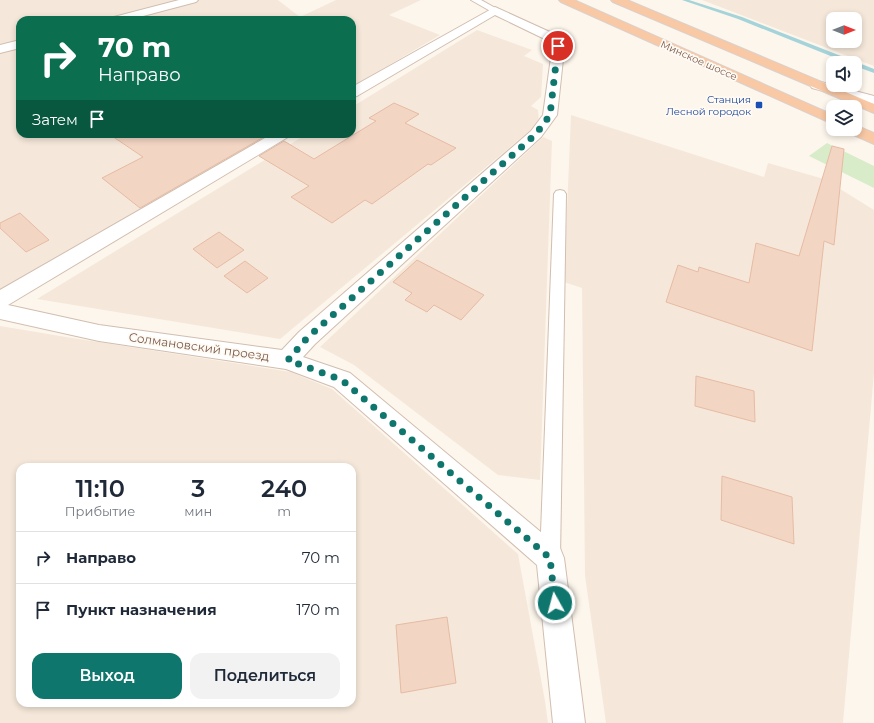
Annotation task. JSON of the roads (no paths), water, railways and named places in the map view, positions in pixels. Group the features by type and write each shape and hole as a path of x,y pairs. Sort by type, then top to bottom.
{"highway":[{"name":"Минское шоссе","path":"565,0 826,117"},
{"name":"Минское шоссе","path":"617,0 874,109"},
{"path":"862,134 874,139"}],"street":[{"path":"130,16 192,0"},
{"path":"288,360 307,338 536,134 550,115 559,41 495,10 356,91"},
{"path":"0,49 16,45"},
{"path":"816,84 874,100"},
{"path":"861,136 874,143"},
{"path":"0,300 276,138"},
{"name":"Солмановский проезд","path":"0,311 99,333 288,360 342,380 550,558"},
{"path":"550,558 569,723"}],"lane":[{"path":"475,0 495,10"},
{"path":"550,558 560,194"}],"waterway":[{"path":"684,0 740,18 835,56"},
{"path":"862,67 874,71"}],"place":[{"name":"Станция Лесной городок","path":"759,105"}]}
